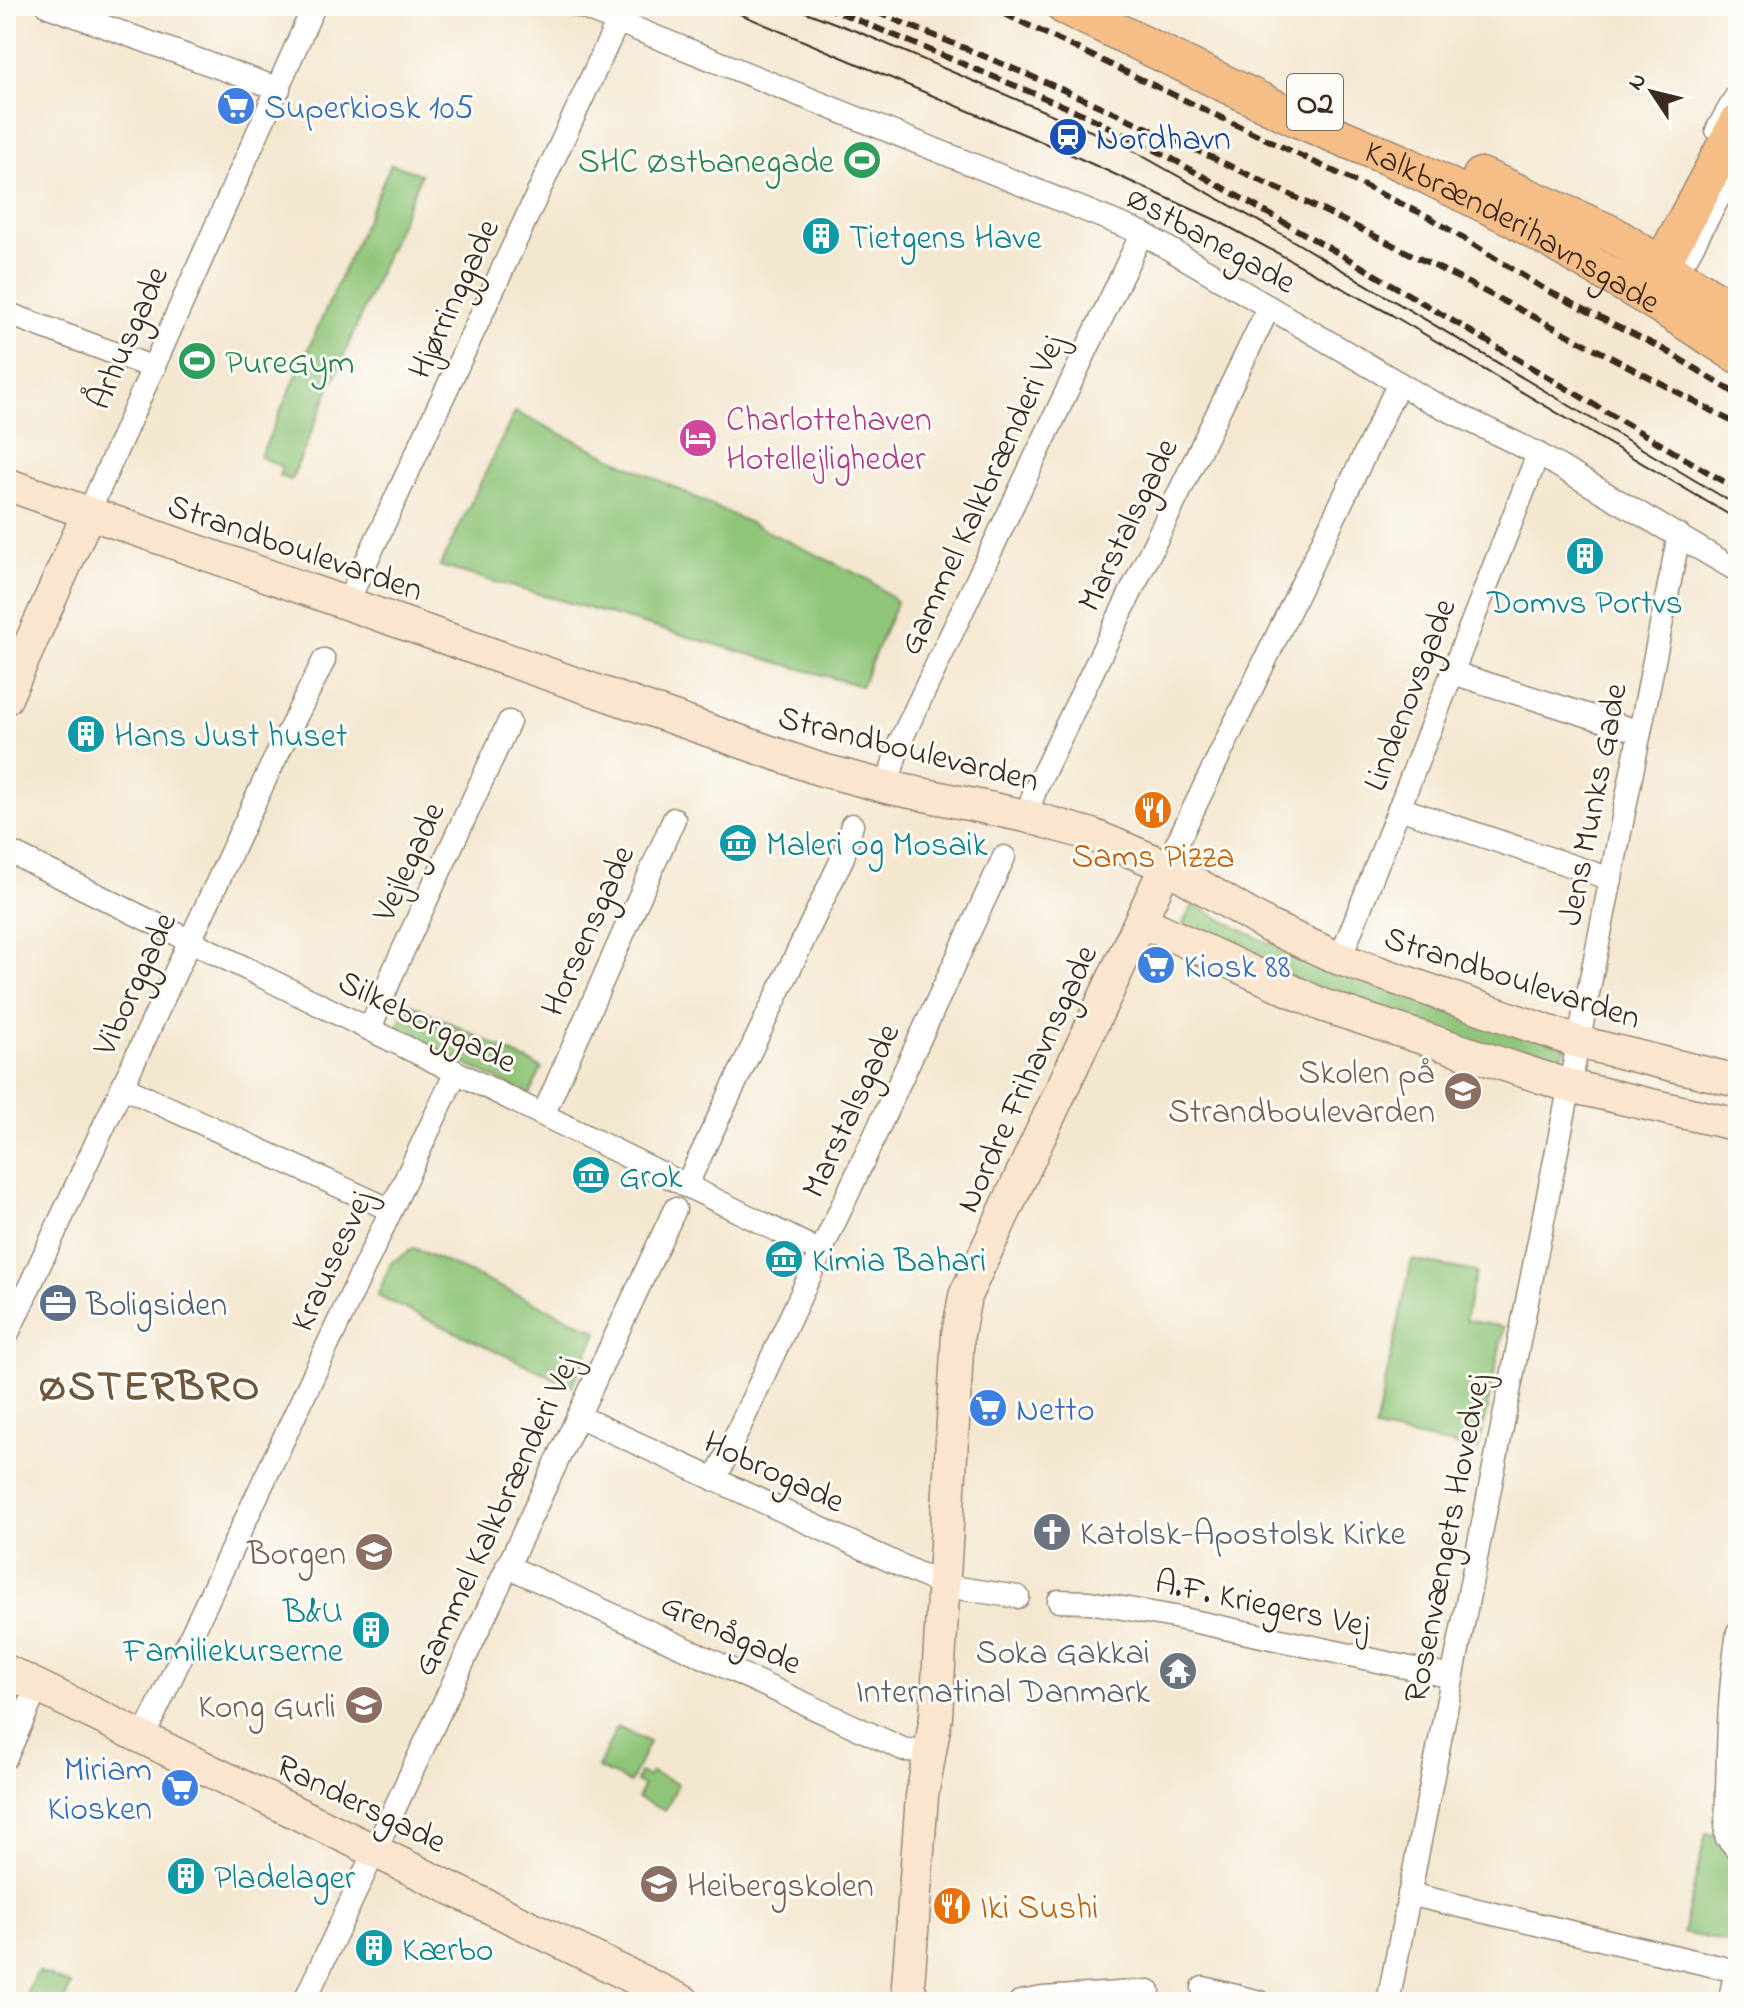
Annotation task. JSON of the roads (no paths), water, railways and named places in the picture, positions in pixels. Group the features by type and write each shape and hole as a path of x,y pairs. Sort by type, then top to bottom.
{"main road":[{"name":"Kalkbrænderihavnsgade","path":"1064,6 1513,218 1738,355"},
{"name":"Kalkbrænderihavnsgade","path":"1118,6 1209,56 1394,134 1516,193 1612,234 1738,314"},
{"path":"1660,305 1657,275 1738,122"}],"street":[{"path":"48,6 279,89"},
{"name":"Århusgade","path":"6,698 314,6"},
{"name":"Østbanegade","path":"579,6 1142,233 1399,383 1538,454 1738,571"},
{"name":"Hjørringgade","path":"347,603 618,21"},
{"path":"1662,264 1738,93"},
{"path":"1662,264 1738,162"},
{"name":"Gammel Kalkbrænderi Vej","path":"887,787 898,746 1142,233"},
{"name":"Marstalsgade","path":"1026,816 1036,788 1269,307"},
{"path":"6,313 154,368"},
{"name":"Nordre Frihavnsgade","path":"914,2002 908,1986 909,1970 922,1796 936,1717 958,1334 965,1296 1076,1055 1399,383"},
{"name":"Lindenovsgade","path":"1340,959 1538,454"},
{"name":"Strandboulevarden","path":"6,484 819,769 887,787 1026,816 1092,835 1166,866 1268,926 1340,959 1578,1042 1738,1081"},
{"name":"Jens Munks Gade","path":"1569,1086 1679,535"},
{"name":"Viborggade","path":"6,1337 189,941 324,660"},
{"path":"1453,673 1640,732"},
{"name":"Vejlegade","path":"370,1029 389,980 509,722"},
{"path":"1399,808 1611,879"},
{"name":"Horsensgade","path":"543,1115 674,819"},
{"path":"686,1186 843,857 852,825"},
{"name":"Silkeborggade","path":"6,850 821,1252"},
{"name":"Marstalsgade","path":"715,1480 1004,857"},
{"path":"1141,921 1322,1005 1569,1086 1738,1125"},
{"name":"Krausesvej","path":"143,1738 456,1072"},
{"name":"Rosenvængets Hovedvej","path":"1388,2002 1569,1086"},
{"path":"123,1087 391,1210"},
{"name":"Gammel Kalkbrænderi Vej","path":"304,2002 675,1209"},
{"name":"Hobrogade","path":"578,1416 945,1586"},
{"name":"Grenågade","path":"507,1566 905,1750 930,1751"},
{"path":"945,1586 1018,1597"},
{"name":"A.F. Kriegers Vej","path":"1059,1601 1089,1602 1159,1614 1452,1677"},
{"path":"1732,1843 1729,1723 1738,1632"},
{"name":"Randersgade","path":"6,1671 684,2002"},
{"path":"6,1757 38,1686"},
{"path":"1409,1894 1737,1970 1729,2002"},
{"path":"1203,1988 1260,2002"},
{"path":"1020,2002 1149,1991"}],"tram line":[{"path":"721,6 1061,150 1218,221 1392,315 1738,520"},
{"path":"790,6 861,33 1121,144 1285,236 1738,506"}],"railway":[{"path":"824,6 1083,114 1167,156 1352,261 1738,490"},
{"path":"860,6 1085,100 1305,202 1523,311 1738,425"},
{"path":"988,6 1429,217 1546,290 1665,350 1738,395"}],"place":[{"name":"Superkiosk 105","path":"236,106"},
{"name":"Nordhavn","path":"1068,137"},
{"name":"SHC Østbanegade","path":"862,160"},
{"name":"Tietgens Have","path":"821,236"},
{"name":"PureGym","path":"197,361"},
{"name":"Charlottehaven Hotellejligheder","path":"698,438"},
{"name":"Domvs Portvs","path":"1585,556"},
{"name":"Hans Just huset","path":"86,734"},
{"name":"Sams Pizza","path":"1153,810"},
{"name":"Maleri og Mosaik","path":"738,843"},
{"name":"Kiosk 88","path":"1156,965"},
{"name":"Skolen på Strandboulevarden","path":"1463,1091"},
{"name":"Grok","path":"591,1175"},
{"name":"Kimia Bahari","path":"784,1259"},
{"name":"Boligsiden","path":"58,1303"},
{"name":"Netto","path":"988,1408"},
{"name":"Katolsk-Apostolsk Kirke","path":"1052,1532"},
{"name":"Borgen","path":"374,1552"},
{"name":"B&U Familiekurserne","path":"371,1630"},
{"name":"Soka Gakkai Internatinal Danmark","path":"1178,1671"},
{"name":"Kong Gurli","path":"364,1705"},
{"name":"Miriam Kiosken","path":"180,1788"},
{"name":"Pladelager","path":"186,1876"},
{"name":"Heibergskolen","path":"659,1884"},
{"name":"Iki Sushi","path":"952,1906"},
{"name":"Kærbo","path":"374,1948"}],"district":[{"name":"ØSTERBRO","path":"150,1384"}]}
